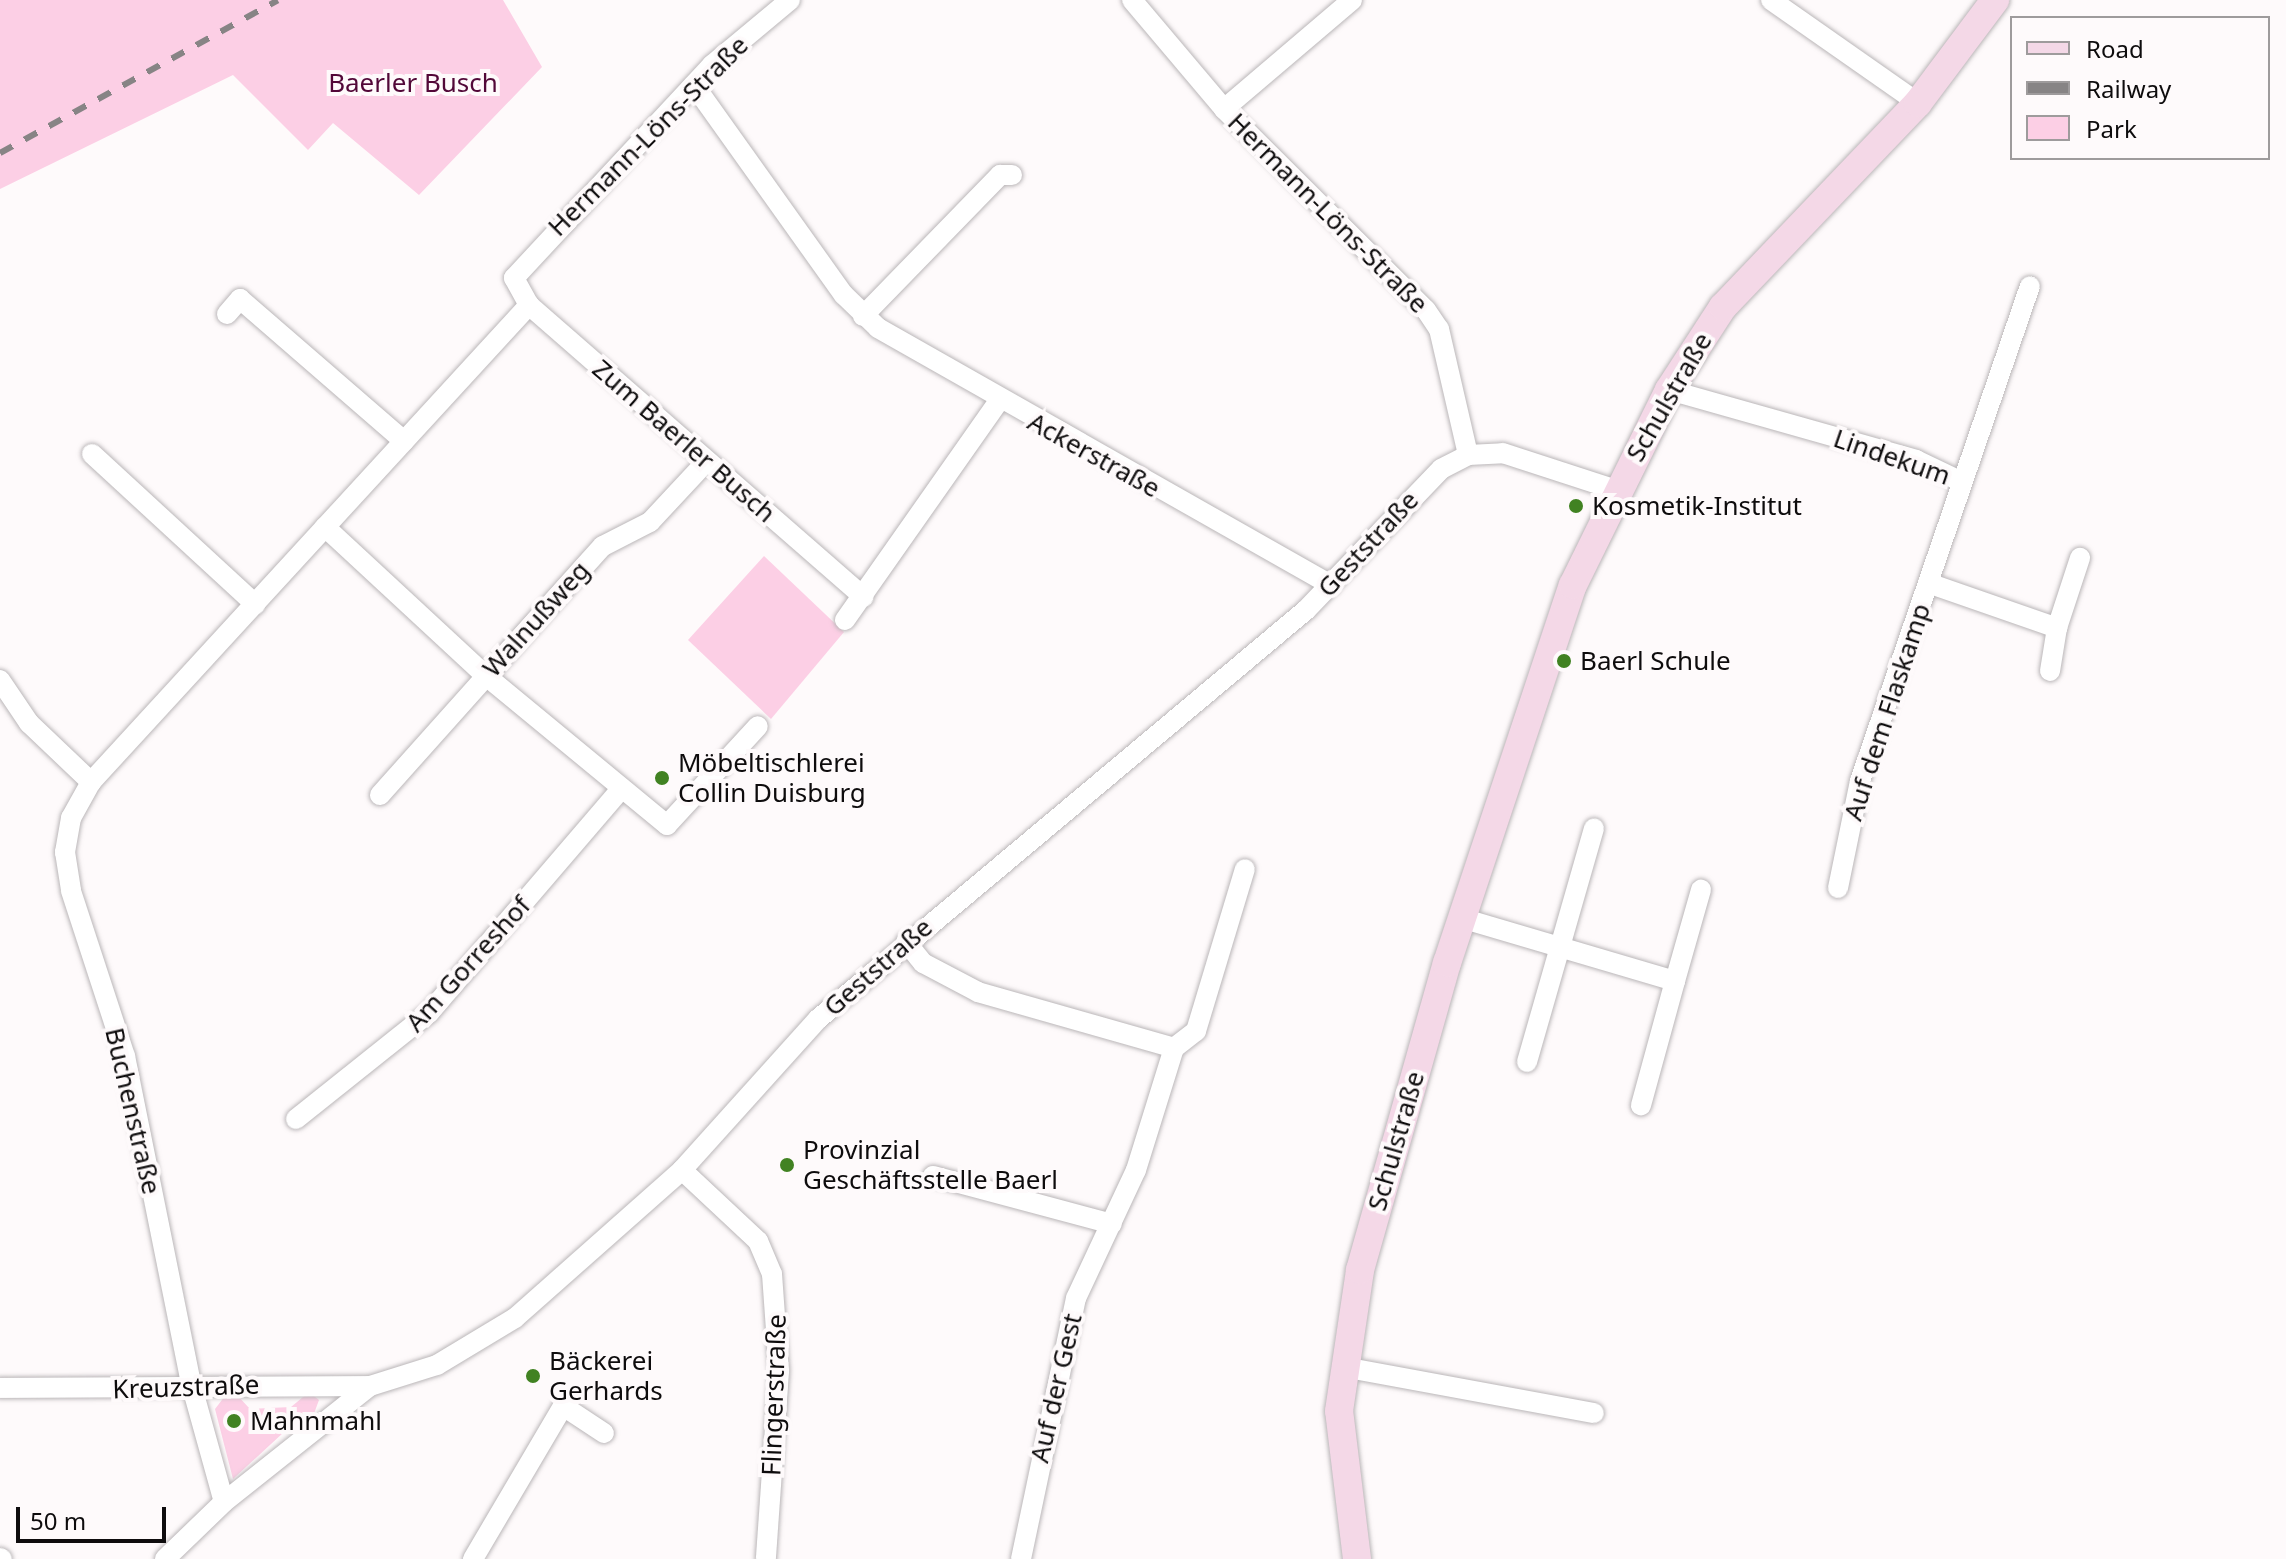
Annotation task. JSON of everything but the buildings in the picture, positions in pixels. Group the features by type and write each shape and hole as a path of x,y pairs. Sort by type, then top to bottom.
{"street":[{"name":"Hermann-Löns-Straße","path":"514,278 694,85 790,0"},
{"name":"Hermann-Löns-Straße","path":"1132,0 1224,109 1426,310 1439,329 1468,455"},
{"path":"1224,109 1352,0"},
{"path":"1771,0 1918,103"},
{"name":"Schulstraße","path":"1357,1559 1340,1456 1343,1367 1360,1270 1461,918 1533,694 1616,490 1669,390 1723,307 1918,103 1995,0"},
{"name":"Ackerstraße","path":"694,85 863,316 998,402 1331,585"},
{"path":"863,316 1000,175 1012,175"},
{"name":"Zum Baerler Busch","path":"514,278 529,305 864,597"},
{"name":"Lindekum","path":"1669,390 1916,460 1962,482 2030,286"},
{"path":"227,314 240,299 404,441"},
{"name":"Buchenstraße","path":"224,1502 192,1387 125,1056 71,891 71,818 91,782 529,305"},
{"path":"845,620 998,402"},
{"path":"92,454 255,604"},
{"path":"1468,455 1536,460 1616,490"},
{"name":"Geststraße","path":"165,1559 224,1502 370,1386 475,1347 682,1170 818,1019 1331,585 1417,490 1468,455"},
{"name":"Walnußweg","path":"380,795 603,546 650,522 706,462"},
{"name":"Auf dem Flaskamp","path":"1838,888 1860,781 1962,482"},
{"path":"325,527 485,675 667,825 758,726"},
{"path":"2050,671 2057,628 2080,558"},
{"name":"Auf dem Flaskamp","path":"1928,583 2057,628"},
{"path":"0,680 8,711 91,782"},
{"name":"Am Gorreshof","path":"296,1119 429,1013 621,789"},
{"path":"1527,1062 1558,943 1594,828"},
{"name":"Auf der Gest","path":"1021,1559 1076,1298 1112,1224 1174,1048 1196,1031 1245,869"},
{"path":"1641,1105 1701,890"},
{"path":"1461,918 1558,943 1675,981"},
{"path":"906,942 923,963 978,992 1174,1048"},
{"name":"Flingerstraße","path":"682,1170 758,1241 772,1274 779,1371 766,1559"},
{"path":"933,1176 1112,1224"},
{"path":"1343,1367 1594,1413"},
{"name":"Kreuzstraße","path":"0,1388 370,1386"},
{"path":"473,1559 563,1406 604,1433"}],"green space":[{"name":"Baerler Busch","path":"0,0 503,0 542,67 419,195 333,123 308,150 233,75 0,189"},
{"path":"764,556 844,632 771,719 688,640"},
{"path":"309,1392 319,1400 312,1419 297,1420 233,1479 215,1409 225,1396 237,1395 250,1409 291,1407"}],"railway":[{"path":"0,153 278,0"}],"place":[{"name":"Kosmetik-Institut","path":"1576,506"},
{"name":"Baerl Schule","path":"1564,661"},
{"name":"Möbeltischlerei Collin Duisburg","path":"662,778"},
{"name":"Provinzial Geschäftsstelle Baerl","path":"787,1165"},
{"name":"Bäckerei Gerhards","path":"533,1376"},
{"name":"Mahnmahl","path":"234,1421"}]}
